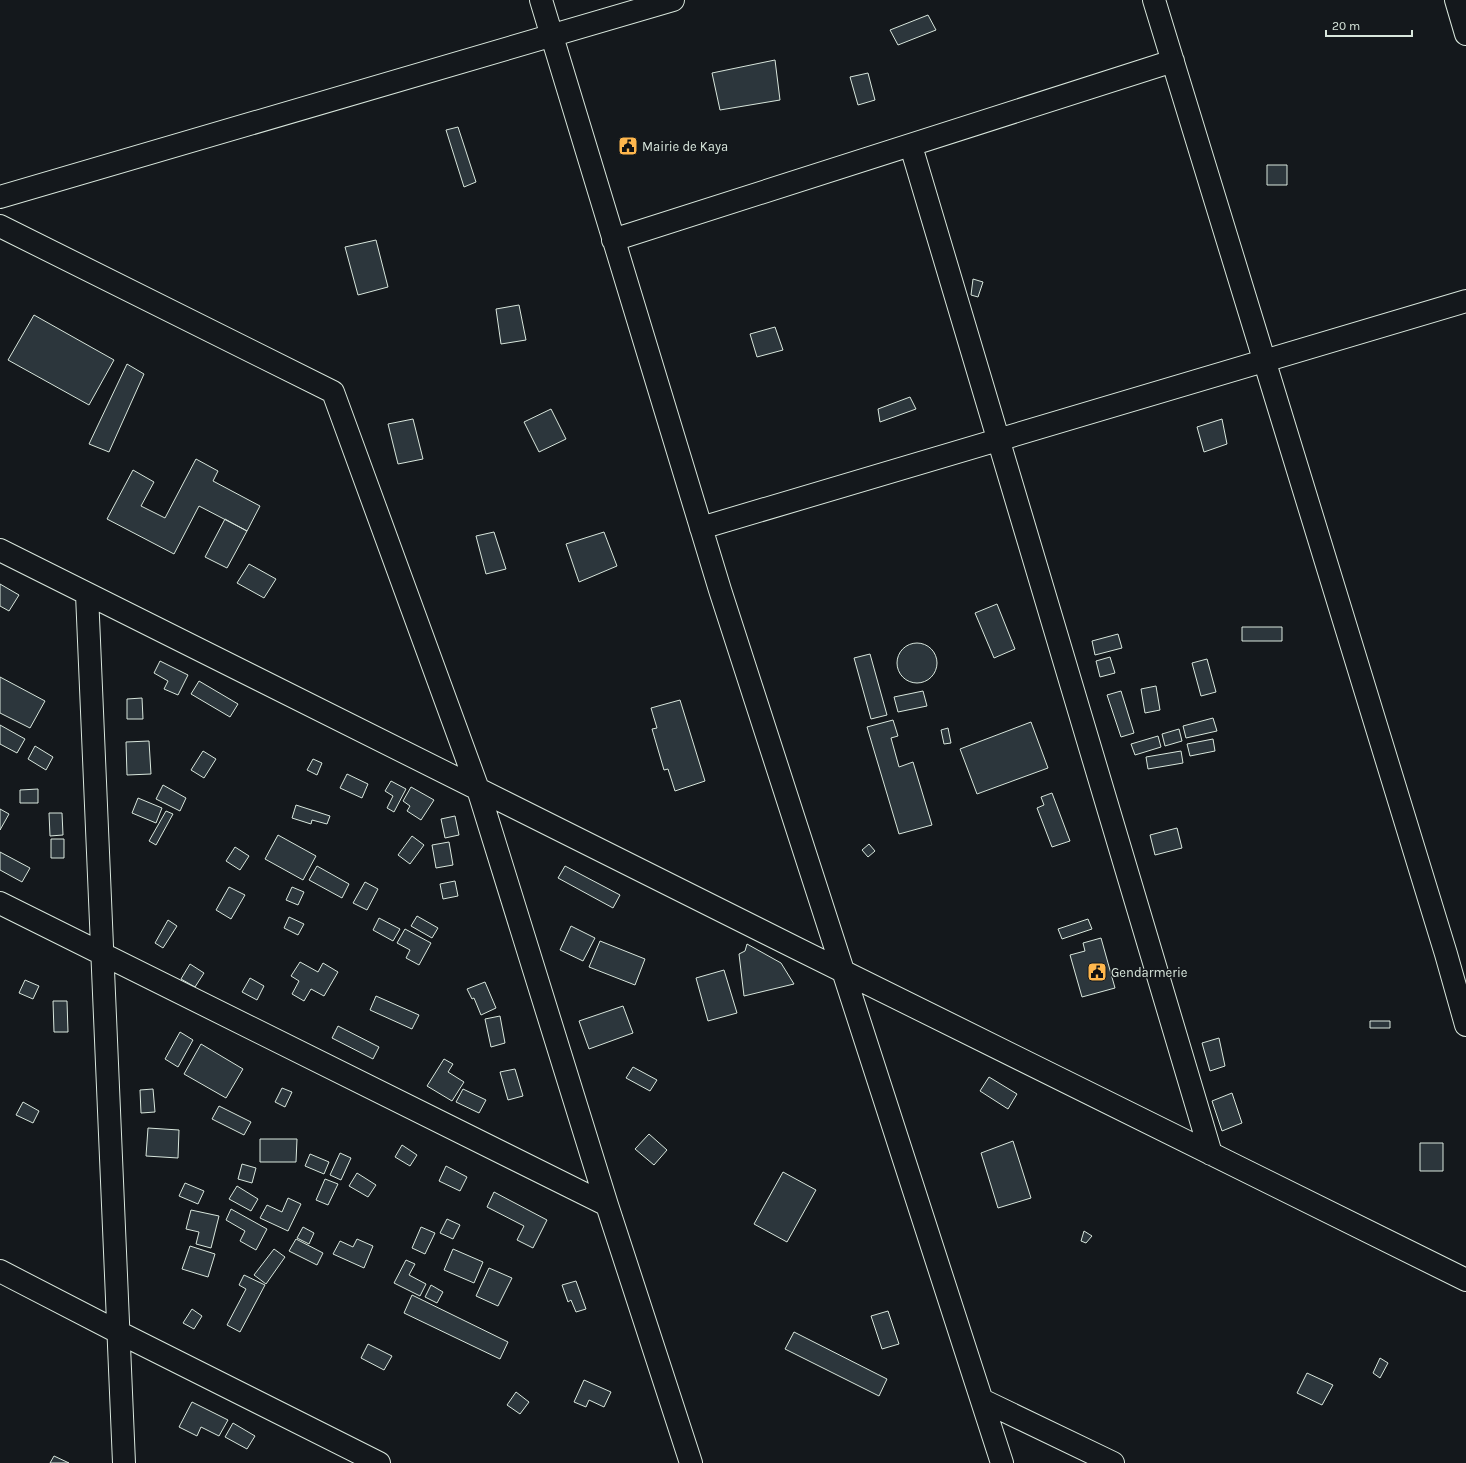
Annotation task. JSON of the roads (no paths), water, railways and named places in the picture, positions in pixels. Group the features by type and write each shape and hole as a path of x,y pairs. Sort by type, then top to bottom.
{"street":[{"path":"541,0 701,528 1002,1463"},
{"path":"0,197 673,0"},
{"path":"1154,0 1439,931 1466,1025"},
{"path":"1456,0 1466,34"},
{"path":"614,240 1173,61"},
{"path":"911,146 1211,1154"},
{"path":"0,226 333,392 478,789 607,1205 691,1463"},
{"path":"701,528 1466,301"},
{"path":"0,550 1466,1280"},
{"path":"87,594 124,1463"},
{"path":"0,902 607,1205"},
{"path":"0,1271 379,1463"},
{"path":"982,1400 1113,1463"}],"place":[{"name":"Mairie de Kaya","path":"628,146"},
{"name":"Gendarmerie","path":"1097,972"}]}
